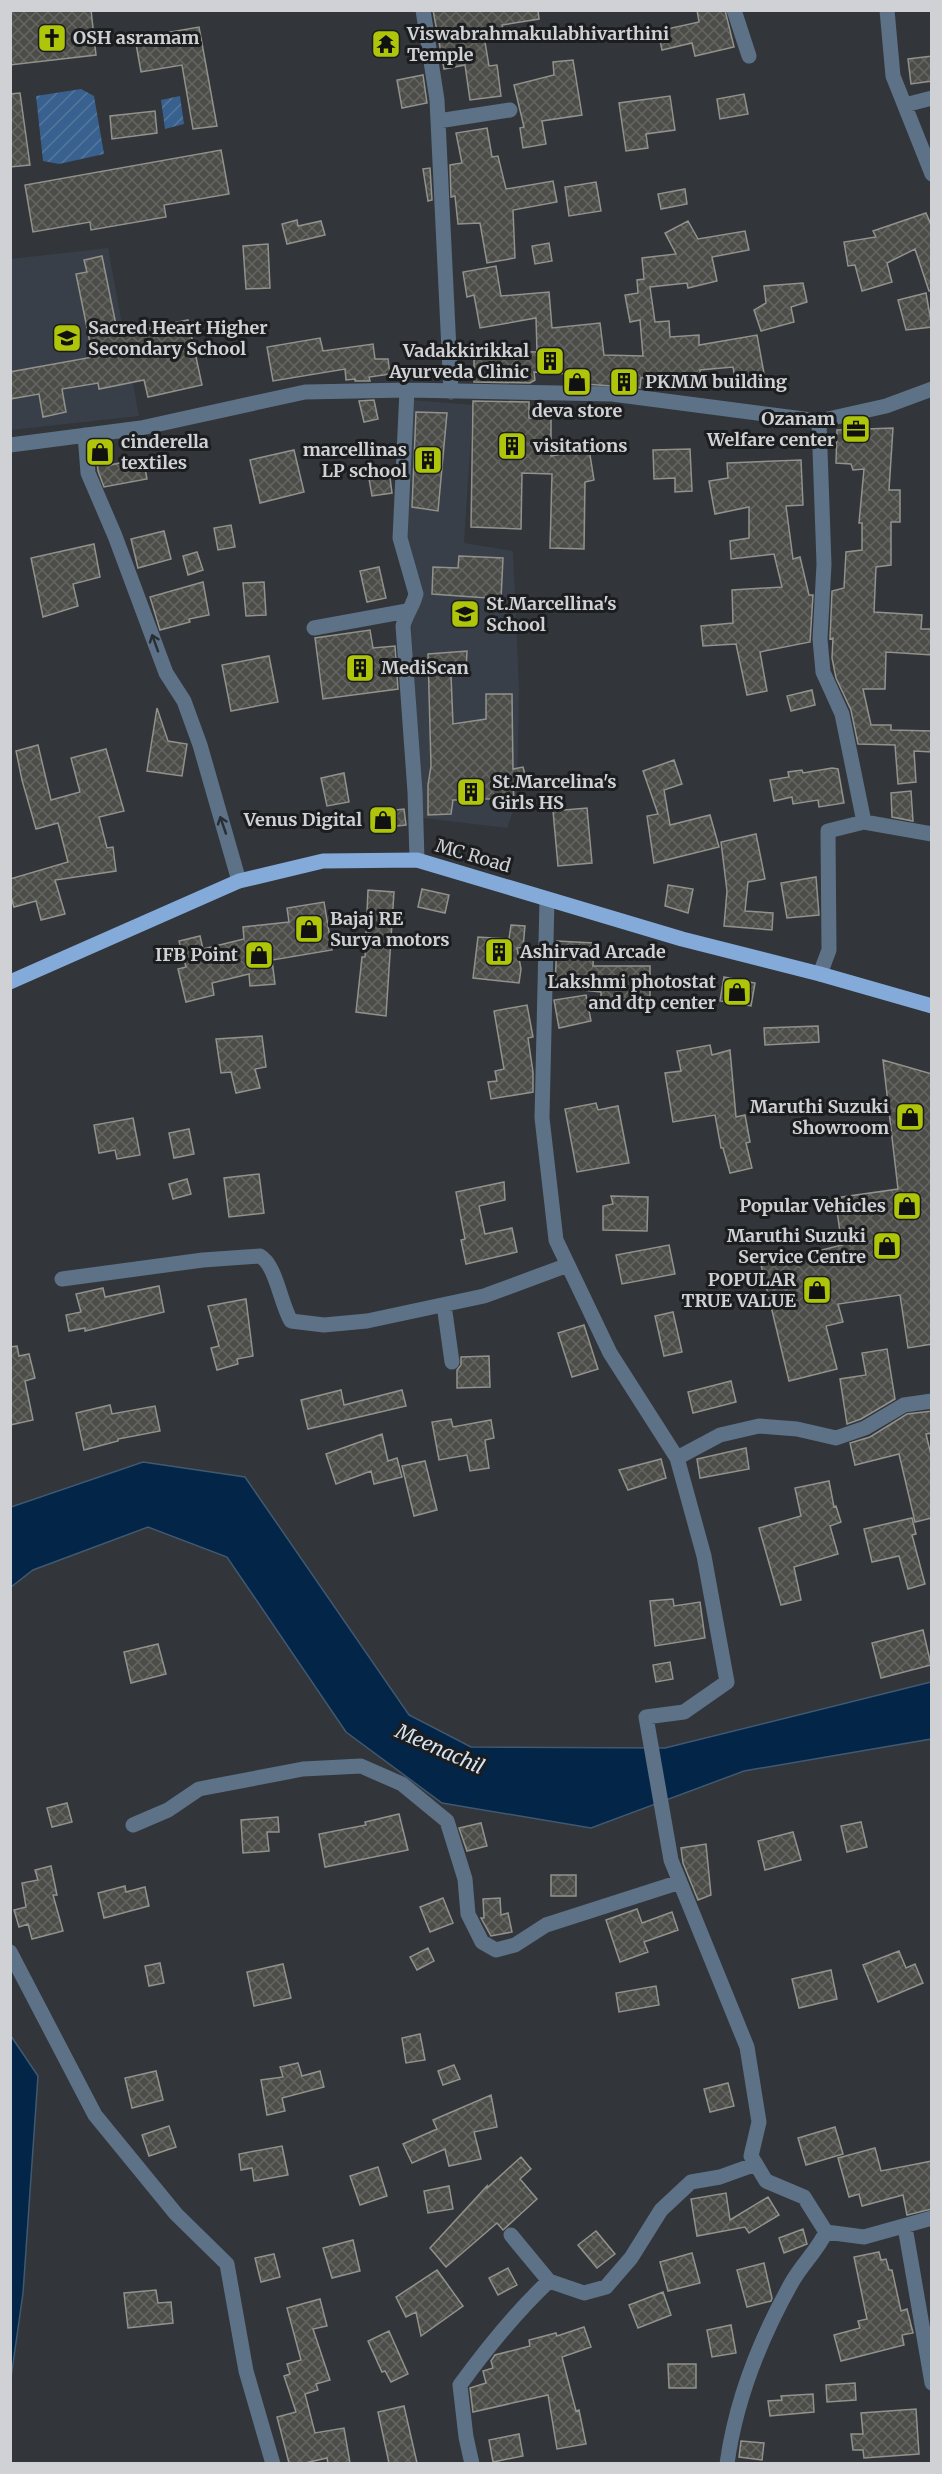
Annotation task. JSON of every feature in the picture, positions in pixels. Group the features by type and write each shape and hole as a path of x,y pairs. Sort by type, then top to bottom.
{"main road":[{"name":"MC Road","path":"10,982 239,881 323,861 417,860 682,939 820,974 932,1006"}],"street":[{"path":"423,10 437,100 451,392"},
{"path":"734,10 749,56"},
{"path":"887,10 893,76 932,174"},
{"path":"905,105 932,98"},
{"path":"438,121 510,110"},
{"path":"10,445 141,428 305,392 407,390 612,394 819,421 886,406 932,388"},
{"path":"407,390 400,538 416,594 407,610 403,626 415,792 417,860"},
{"path":"819,421 824,564 820,639 823,672 842,714 864,822"},
{"path":"85,435 88,473 119,547 166,673 184,701 200,745 239,881"},
{"path":"314,628 407,610"},
{"path":"820,974 829,950 828,831 864,822 932,834"},
{"path":"547,899 542,1118 556,1240 610,1353 677,1458 704,1556 727,1682 684,1712 646,1717 671,1860 747,2047 759,2122 751,2156 766,2181 804,2197 826,2232"},
{"path":"62,1280 202,1260 260,1256 268,1260 272,1268 285,1310 291,1321 303,1324 367,1321 444,1305 484,1296 568,1265"},
{"path":"444,1305 452,1362"},
{"path":"677,1458 720,1435 759,1426 797,1429 836,1438 866,1428 904,1405 932,1401"},
{"path":"133,1825 168,1810 199,1789 303,1769 361,1766 402,1784 447,1821 465,1880 468,1914 482,1942 496,1950 515,1945 546,1925 680,1882"},
{"path":"10,1952 95,2115 176,2214 227,2264 246,2371 273,2463"},
{"path":"511,2235 549,2281 584,2293 606,2287 631,2258 661,2210 691,2182 720,2177 756,2164"},
{"path":"826,2232 864,2237 932,2218"},
{"path":"905,2227 932,2383"},
{"path":"728,2463 746,2380 770,2323 789,2288 817,2250 826,2232"},
{"path":"472,2463 466,2437 460,2385 483,2353 549,2281"}],"shaded area":[{"path":"81,89 94,96 104,154 59,164 43,161 36,96"},
{"path":"180,96 184,124 165,129 161,100"},
{"name":"Sacred Heart Higher Secondary School","path":"108,248 139,416 11,430 10,259"},
{"name":"St.Marcellina's School","path":"411,400 473,405 464,543 513,551 519,688 517,800 507,828 423,818 411,626 421,590 406,539"}],"water":[{"name":"Meenachil","path":"143,1462 245,1477 409,1715 471,1747 665,1748 931,1682 931,1739 744,1771 591,1828 442,1803 346,1732 227,1557 148,1527 33,1570 11,1587 11,1507"},
{"path":"11,2036 38,2076 23,2293 11,2378"}],"building":[{"name":"OSH asramam","path":"10,10 91,10 96,55 10,65"},
{"path":"433,10 538,10 539,19 502,25 504,31 484,36 489,66 497,65 501,96 470,100 465,65 444,69"},
{"path":"697,10 725,10 734,47 695,56 692,43 662,50 658,31 699,22"},
{"path":"199,27 217,126 193,129 182,65 141,72 135,38"},
{"path":"932,56 932,81 911,84 908,59"},
{"path":"573,60 582,115 542,121 546,144 523,148 520,128 524,127 514,85 554,75 553,62"},
{"path":"423,75 427,103 402,108 397,80"},
{"path":"20,93 30,165 10,167 10,94"},
{"path":"744,94 748,114 720,119 717,99"},
{"path":"670,96 675,130 646,134 648,148 626,151 619,103"},
{"path":"155,111 157,133 112,139 110,116"},
{"path":"487,128 492,157 498,156 506,189 553,181 557,202 513,210 515,258 487,263 480,223 458,224 455,196 451,197 450,165 462,163 456,133"},
{"path":"221,150 229,194 164,205 166,217 91,230 90,222 33,232 25,185"},
{"path":"430,168 432,200 428,201 423,169"},
{"path":"596,182 601,211 569,216 565,187"},
{"path":"685,189 687,204 661,209 658,194"},
{"path":"926,213 932,227 932,291 929,291 915,249 887,263 892,282 862,291 855,265 848,266 844,242 876,237 873,231"},
{"path":"297,220 298,226 321,221 325,235 287,244 282,224"},
{"path":"688,221 698,239 745,231 749,250 712,257 717,281 688,288 687,283 650,287 655,322 669,321 670,337 699,335 699,345 757,335 765,379 736,384 733,367 700,370 700,381 676,383 676,374 641,378 640,388 570,383 570,374 534,372 535,380 530,383 474,382 474,358 498,357 498,351 537,352 536,318 480,328 474,295 467,297 463,272 496,266 501,296 549,292 552,328 600,323 604,355 643,356 640,320 630,322 625,295 638,293 637,280 644,279 642,258 676,254 665,233"},
{"path":"549,243 552,261 535,264 532,246"},
{"path":"268,244 270,288 246,289 243,246"},
{"path":"102,256 118,335 188,320 202,385 148,397 144,380 99,389 98,383 62,389 66,412 43,417 39,394 10,399 10,372 93,357 76,274 87,272 84,260"},
{"path":"803,283 807,302 791,307 794,322 761,331 754,310 766,303 764,286"},
{"path":"926,293 932,327 906,330 898,300"},
{"path":"320,338 323,351 373,344 375,359 388,359 390,374 369,377 370,381 346,380 345,369 273,381 267,347"},
{"path":"374,400 378,419 364,422 359,401"},
{"name":"visitations","path":"473,401 529,402 529,418 551,419 551,456 589,449 594,480 585,482 584,549 550,548 552,474 522,473 521,529 471,527"},
{"name":"marcellinas LP school","path":"416,412 447,413 438,511 412,507"},
{"path":"893,428 889,490 900,490 900,522 891,522 891,565 876,567 874,612 922,615 921,629 932,629 932,655 886,652 885,689 863,689 871,725 891,725 891,730 932,731 932,752 914,751 916,782 898,784 895,745 858,744 851,710 836,678 832,658 833,638 830,639 832,591 844,588 846,552 862,550 862,523 859,523 864,469 853,470 851,464 836,463 837,430"},
{"path":"106,448 110,465 143,458 147,479 104,487 98,471 96,450"},
{"path":"690,449 692,491 675,492 675,478 654,479 653,450"},
{"path":"294,450 304,492 260,503 250,460"},
{"path":"801,460 803,505 786,506 793,559 800,557 809,595 813,595 810,642 760,652 767,691 747,695 736,644 703,646 701,626 733,623 732,590 782,587 774,554 731,559 730,541 749,538 749,507 715,514 709,481 728,478 727,463"},
{"path":"389,470 392,493 372,496 368,473"},
{"path":"231,525 235,547 218,550 214,528"},
{"path":"164,531 171,559 138,568 131,539"},
{"path":"94,544 100,577 73,584 78,606 43,617 31,558"},
{"path":"197,552 203,570 188,575 183,556"},
{"path":"459,556 503,558 501,599 432,594 433,567 458,568"},
{"path":"379,567 386,598 367,602 360,571"},
{"path":"203,582 209,615 189,619 190,622 160,630 150,597"},
{"path":"264,582 266,615 246,616 243,583"},
{"name":"MediScan","path":"370,630 373,648 395,646 398,689 323,699 315,638"},
{"path":"467,651 466,672 451,675 453,724 486,719 486,694 512,694 513,769 523,767 527,782 513,786 514,798 453,800 451,814 428,815 428,785 431,766 428,654"},
{"path":"269,656 278,702 231,711 222,665"},
{"path":"812,690 815,705 791,711 787,696"},
{"path":"157,708 168,741 187,744 182,776 147,771"},
{"path":"38,745 51,800 80,792 71,758 106,749 124,811 99,817 107,848 113,847 116,871 55,880 65,914 41,920 36,901 14,907 10,893 10,879 68,862 58,823 36,829 22,780 16,751"},
{"path":"674,760 682,784 664,790 670,825 710,815 719,847 654,863 647,816 658,814 643,771"},
{"path":"838,769 844,803 819,807 818,800 793,804 792,797 774,801 770,780 789,777 788,772 802,770 803,773"},
{"path":"344,773 349,802 327,806 321,778"},
{"path":"911,791 913,821 892,817 891,793"},
{"path":"587,808 592,863 558,866 553,811"},
{"path":"404,809 406,825 377,828 376,812"},
{"path":"756,834 765,879 748,882 745,911 773,913 772,930 724,926 727,891 721,842"},
{"path":"816,877 819,915 787,918 781,883"},
{"path":"668,885 693,889 688,913 665,906"},
{"path":"422,889 449,895 445,913 418,907"},
{"path":"368,890 394,892 386,1016 356,1012 362,957 365,957"},
{"path":"324,902 332,950 272,960 275,984 250,986 249,974 212,983 214,995 186,1002 178,969 186,967 179,941 200,936 203,949 244,939 243,927 289,922 287,908"},
{"name":"Ashirvad Arcade","path":"511,925 525,926 523,947 517,948 521,969 519,983 473,978 478,937 509,939"},
{"path":"557,941 594,943 593,966 650,966 650,1000 601,1000 601,992 555,987"},
{"name":"Lakshmi photostat and dtp center","path":"724,977 755,983 751,1006 720,1001"},
{"path":"586,995 591,1021 559,1028 554,1000"},
{"path":"527,1005 533,1037 528,1038 533,1072 533,1092 491,1099 488,1082 497,1081 495,1071 504,1069 494,1011"},
{"path":"818,1026 819,1042 765,1045 764,1028"},
{"path":"262,1036 266,1067 255,1069 260,1088 236,1093 231,1072 221,1073 216,1039"},
{"path":"710,1045 712,1055 730,1050 736,1117 745,1115 750,1142 746,1143 752,1168 730,1173 723,1148 721,1148 715,1115 673,1122 665,1073 681,1071 677,1051"},
{"path":"883,1060 932,1074 932,1344 908,1348 900,1295 838,1304 843,1322 826,1326 837,1369 789,1381 761,1265 842,1245 835,1198 898,1189"},
{"path":"596,1103 598,1110 618,1106 629,1163 577,1172 565,1109"},
{"path":"133,1118 140,1155 117,1159 115,1150 99,1153 94,1125"},
{"path":"189,1129 194,1154 174,1158 169,1133"},
{"path":"259,1174 264,1213 229,1217 224,1178"},
{"path":"187,1179 191,1194 173,1199 169,1184"},
{"path":"504,1182 505,1200 479,1206 485,1234 512,1228 517,1252 466,1264 461,1240 465,1239 456,1192"},
{"path":"611,1196 648,1197 647,1231 603,1230 603,1206 613,1204"},
{"path":"669,1245 675,1274 622,1284 616,1255"},
{"path":"159,1286 164,1312 85,1331 85,1328 69,1331 66,1315 81,1312 76,1294 103,1288 105,1297"},
{"path":"246,1299 253,1356 237,1359 238,1364 217,1370 211,1348 219,1346 208,1306"},
{"path":"673,1312 682,1352 664,1356 655,1316"},
{"path":"584,1325 598,1369 572,1377 558,1333"},
{"path":"17,1346 19,1356 29,1354 35,1378 25,1381 33,1420 10,1425 10,1347"},
{"path":"887,1349 895,1399 861,1419 847,1424 840,1379 866,1375 862,1353"},
{"path":"489,1356 490,1387 457,1388 457,1370 461,1365 461,1357"},
{"path":"731,1381 736,1402 693,1413 688,1392"},
{"path":"341,1390 344,1405 402,1390 406,1406 308,1429 301,1400"},
{"path":"110,1405 112,1414 155,1406 160,1431 118,1439 118,1441 84,1450 76,1413"},
{"path":"932,1411 932,1433 926,1434 932,1459 932,1518 915,1522 899,1454 855,1465 850,1443 870,1437 907,1414"},
{"path":"451,1419 453,1427 491,1420 494,1438 485,1440 489,1468 470,1471 467,1455 439,1460 432,1422"},
{"path":"382,1434 388,1461 397,1458 402,1477 374,1484 371,1471 336,1484 326,1454"},
{"path":"746,1448 749,1469 700,1478 697,1459"},
{"path":"661,1459 666,1478 628,1490 619,1470"},
{"path":"425,1461 437,1510 414,1516 402,1466"},
{"path":"829,1481 834,1507 836,1506 841,1522 830,1526 838,1554 794,1567 801,1600 781,1605 759,1528 801,1516 795,1488"},
{"path":"912,1518 916,1534 912,1535 925,1584 908,1589 899,1556 872,1562 864,1529"},
{"path":"673,1599 674,1606 700,1602 705,1638 655,1646 650,1601"},
{"path":"923,1630 931,1665 881,1678 872,1643"},
{"path":"158,1644 166,1674 131,1683 124,1652"},
{"path":"670,1662 673,1679 656,1682 653,1665"},
{"path":"67,1803 72,1822 52,1827 47,1808"},
{"path":"399,1814 408,1850 325,1867 319,1834 366,1825 365,1822"},
{"path":"278,1817 279,1832 267,1832 269,1851 243,1853 241,1820"},
{"path":"861,1822 867,1847 847,1852 841,1826"},
{"path":"481,1823 487,1846 467,1851 459,1828"},
{"path":"793,1832 801,1860 765,1870 758,1841"},
{"path":"706,1844 711,1895 698,1900 683,1863 681,1848"},
{"path":"51,1866 57,1895 53,1895 63,1931 32,1939 28,1924 19,1927 14,1910 26,1907 22,1883 38,1880 35,1870"},
{"path":"551,1875 576,1875 576,1896 551,1896"},
{"path":"125,1886 126,1892 145,1887 149,1906 104,1918 98,1893"},
{"path":"443,1898 453,1923 430,1932 420,1907"},
{"path":"500,1898 501,1915 508,1913 512,1932 491,1936 481,1918 484,1918 483,1899"},
{"path":"637,1909 642,1923 672,1912 678,1930 644,1942 648,1952 620,1962 606,1920"},
{"path":"428,1948 434,1961 417,1970 410,1957"},
{"path":"899,1951 906,1968 915,1964 923,1983 878,2002 863,1965"},
{"path":"160,1963 164,1983 149,1986 145,1966"},
{"path":"283,1964 291,1998 254,2006 247,1972"},
{"path":"831,1970 837,1999 799,2008 792,1979"},
{"path":"656,1986 659,2005 619,2012 616,1993"},
{"path":"420,2034 425,2060 406,2063 402,2038"},
{"path":"298,2063 302,2076 320,2071 324,2087 282,2098 285,2111 267,2115 261,2080 283,2077 280,2067"},
{"path":"454,2065 460,2079 443,2085 438,2071"},
{"path":"156,2071 163,2100 132,2108 125,2078"},
{"path":"728,2083 734,2106 710,2112 704,2089"},
{"path":"491,2095 497,2127 474,2132 481,2159 449,2166 445,2149 412,2163 403,2144 437,2129 433,2120"},
{"path":"169,2126 176,2147 149,2156 142,2135"},
{"path":"835,2127 843,2154 806,2165 798,2138"},
{"path":"282,2146 288,2175 254,2181 252,2168 241,2170 239,2154"},
{"path":"875,2148 881,2171 932,2161 932,2209 907,2215 903,2195 862,2206 859,2194 849,2197 838,2158"},
{"path":"521,2157 531,2169 520,2179 537,2199 503,2230 497,2223 446,2267 430,2248 487,2186 487,2188"},
{"path":"378,2167 387,2196 360,2205 350,2176"},
{"path":"449,2186 453,2209 428,2213 424,2191"},
{"path":"726,2193 730,2220 768,2197 779,2215 749,2233 745,2227 697,2236 691,2199"},
{"path":"803,2229 807,2244 784,2253 779,2238"},
{"path":"596,2231 615,2254 597,2268 578,2245"},
{"path":"353,2240 360,2271 332,2278 323,2248"},
{"path":"879,2252 881,2260 886,2259 889,2270 892,2270 901,2311 907,2309 913,2333 902,2335 904,2345 841,2361 834,2335 860,2328 858,2321 867,2319 854,2257"},
{"path":"692,2253 700,2283 668,2291 660,2262"},
{"path":"274,2254 280,2277 261,2282 255,2258"},
{"path":"764,2263 771,2301 747,2307 737,2270"},
{"path":"508,2268 517,2285 498,2295 489,2278"},
{"path":"437,2270 463,2306 421,2336 416,2312 406,2317 396,2297"},
{"path":"156,2290 158,2303 171,2302 173,2323 128,2328 124,2293"},
{"path":"663,2292 671,2315 638,2328 629,2305"},
{"path":"320,2299 327,2326 313,2329 330,2380 316,2384 318,2390 305,2394 315,2433 344,2428 350,2463 328,2463 327,2458 305,2463 289,2463 277,2417 296,2412 284,2376 290,2374 287,2364 301,2360 287,2308"},
{"path":"731,2325 736,2353 712,2357 707,2330"},
{"path":"584,2327 591,2347 562,2357 576,2411 579,2410 586,2444 557,2449 548,2395 473,2412 470,2388 486,2383 483,2371 493,2368 491,2361 495,2355 530,2346 529,2340 556,2333 557,2336"},
{"path":"389,2331 408,2374 391,2382 385,2371 382,2372 368,2341"},
{"path":"668,2364 696,2364 696,2388 669,2388"},
{"path":"855,2383 856,2400 827,2402 826,2385"},
{"path":"813,2394 814,2412 770,2416 768,2401 782,2400 781,2396"},
{"path":"404,2406 417,2463 389,2463 378,2412"},
{"path":"916,2409 919,2454 864,2458 863,2450 853,2450 851,2434 863,2434 861,2413"},
{"path":"519,2434 523,2456 493,2462 489,2440"},
{"path":"741,2441 764,2443 762,2460 739,2457"}],"place":[{"name":"OSH asramam","path":"52,38"},
{"name":"Viswabrahmakulabhivarthini Temple","path":"386,44"},
{"name":"Sacred Heart Higher Secondary School","path":"67,338"},
{"name":"Vadakkirikkal Ayurveda Clinic","path":"550,361"},
{"name":"deva store","path":"577,382"},
{"name":"PKMM building","path":"624,382"},
{"name":"Ozanam Welfare center","path":"856,429"},
{"name":"visitations","path":"512,446"},
{"name":"cinderella textiles","path":"100,452"},
{"name":"marcellinas LP school","path":"428,460"},
{"name":"St.Marcellina's School","path":"465,614"},
{"name":"MediScan","path":"360,668"},
{"name":"St.Marcelina's Girls HS","path":"471,792"},
{"name":"Venus Digital","path":"383,820"},
{"name":"Bajaj RE Surya motors","path":"309,929"},
{"name":"Ashirvad Arcade","path":"499,952"},
{"name":"IFB Point","path":"259,955"},
{"name":"Lakshmi photostat and dtp center","path":"737,992"},
{"name":"Maruthi Suzuki Showroom","path":"910,1117"},
{"name":"Popular Vehicles","path":"907,1206"},
{"name":"Maruthi Suzuki Service Centre","path":"887,1246"},
{"name":"POPULAR TRUE VALUE","path":"817,1290"}]}
